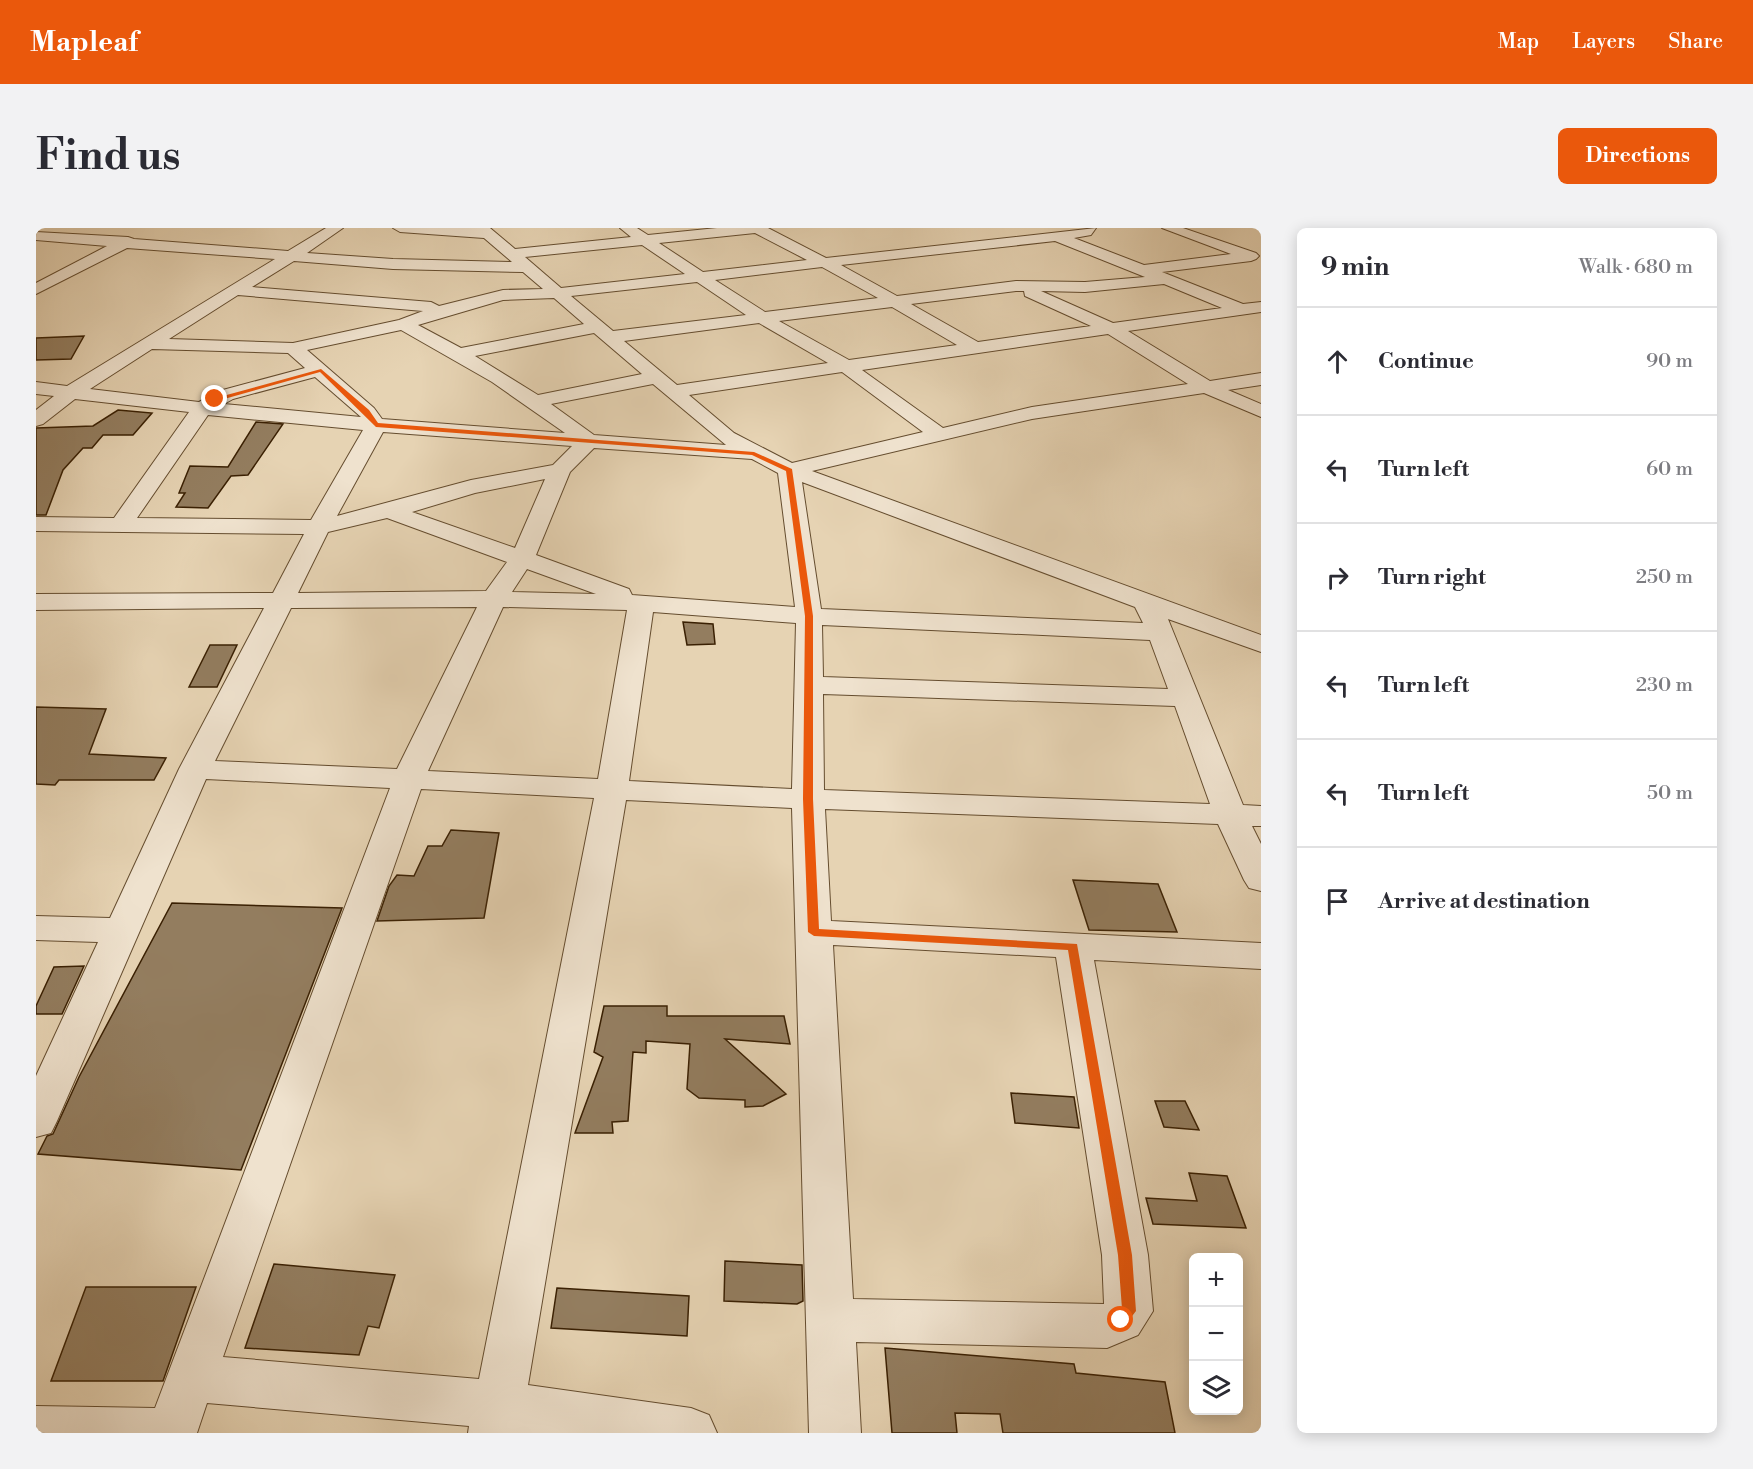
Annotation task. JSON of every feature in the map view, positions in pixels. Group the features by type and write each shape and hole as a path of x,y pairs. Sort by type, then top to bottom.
{"street":[{"path":"36,420 71,392 150,344 260,272 336,228"},
{"path":"400,228 485,231 727,437 789,470 1261,644"},
{"path":"627,228 762,318 844,365 938,434"},
{"path":"36,236 293,254 393,264 520,260 645,240 758,228 975,348"},
{"path":"1037,228 1163,280 1252,309 1261,318"},
{"path":"1169,228 1256,258"},
{"path":"36,289 96,260 151,229"},
{"path":"459,290 503,295 558,293 1104,229"},
{"path":"920,238 962,260"},
{"path":"462,353 604,332 762,318 1141,270 1256,258"},
{"path":"96,260 119,262"},
{"path":"393,264 413,282"},
{"path":"240,271 260,272"},
{"path":"994,276 1114,330 1208,388 1261,411"},
{"path":"1016,286 1084,287 1163,280"},
{"path":"232,290 447,309"},
{"path":"150,344 293,348 403,324 447,309 503,295"},
{"path":"537,401 665,384 844,365 1114,330 1252,309"},
{"path":"403,324 462,353 537,401 589,441"},
{"path":"293,348 367,412 376,425"},
{"path":"121,524 202,408 226,395 321,370"},
{"path":"789,470 1032,413 1261,379"},
{"path":"36,388 202,408 376,425 754,453"},
{"path":"36,1121 195,769 319,527 376,425"},
{"path":"36,1431 170,1433 192,1378 409,778 494,599 523,557 560,470 589,441"},
{"path":"36,524 319,527 389,511 471,487 560,470"},
{"path":"789,470 809,616 808,799 835,1433"},
{"path":"389,511 472,543 523,557 641,603"},
{"path":"39,605 494,599 641,603 809,616 1161,632"},
{"path":"1146,602 1161,632 1230,813 1261,880"},
{"path":"496,1419 612,789 641,603"},
{"path":"809,685 1186,698"},
{"path":"195,769 808,799 1230,813 1261,816"},
{"path":"36,928 122,931"},
{"path":"814,932 1261,956"},
{"path":"830,1320 1107,1326 1121,1320 1129,1311 1125,1255 1073,946"},
{"path":"192,1378 496,1419 692,1433"}],"building":[{"path":"84,336 71,359 36,360 36,338"},
{"path":"118,410 152,413 133,435 103,435 92,448 83,448 63,470 46,515 36,515 36,428 93,426"},
{"path":"256,422 283,424 248,475 231,476 208,508 176,507 185,493 179,493 190,466 228,467"},
{"path":"683,622 713,624 715,644 687,645"},
{"path":"210,645 237,645 217,687 189,687"},
{"path":"36,707 106,709 89,754 166,758 154,780 59,780 55,785 36,784"},
{"path":"451,830 499,833 484,918 377,921 389,886 397,875 414,876 428,846 442,846"},
{"path":"1073,880 1158,884 1177,932 1089,930"},
{"path":"172,903 342,908 241,1170 38,1154 47,1136 53,1134 79,1077"},
{"path":"84,966 62,1014 36,1014 36,1006 54,967"},
{"path":"604,1006 667,1006 667,1016 784,1016 790,1044 725,1039 786,1094 763,1106 745,1107 745,1100 699,1098 687,1089 690,1044 646,1041 646,1053 633,1052 628,1121 612,1122 613,1133 575,1133 603,1057 594,1052"},
{"path":"1011,1093 1074,1097 1079,1128 1015,1123"},
{"path":"1155,1101 1185,1101 1199,1130 1164,1127"},
{"path":"1189,1173 1227,1176 1246,1228 1153,1224 1146,1198 1197,1201"},
{"path":"725,1261 802,1265 803,1301 797,1304 724,1301"},
{"path":"274,1264 395,1275 379,1328 368,1326 359,1355 245,1348"},
{"path":"86,1287 196,1287 163,1381 51,1381"},
{"path":"557,1288 689,1296 687,1336 551,1328"},
{"path":"885,1348 1074,1364 1076,1373 1165,1382 1175,1433 1003,1433 1000,1414 955,1413 957,1433 892,1433"}],"route":[{"path":"215,399 321,370 367,412 376,425 754,453 789,470 809,616 808,799 814,932 1073,946 1129,1285 1129,1311 1121,1320"}]}
